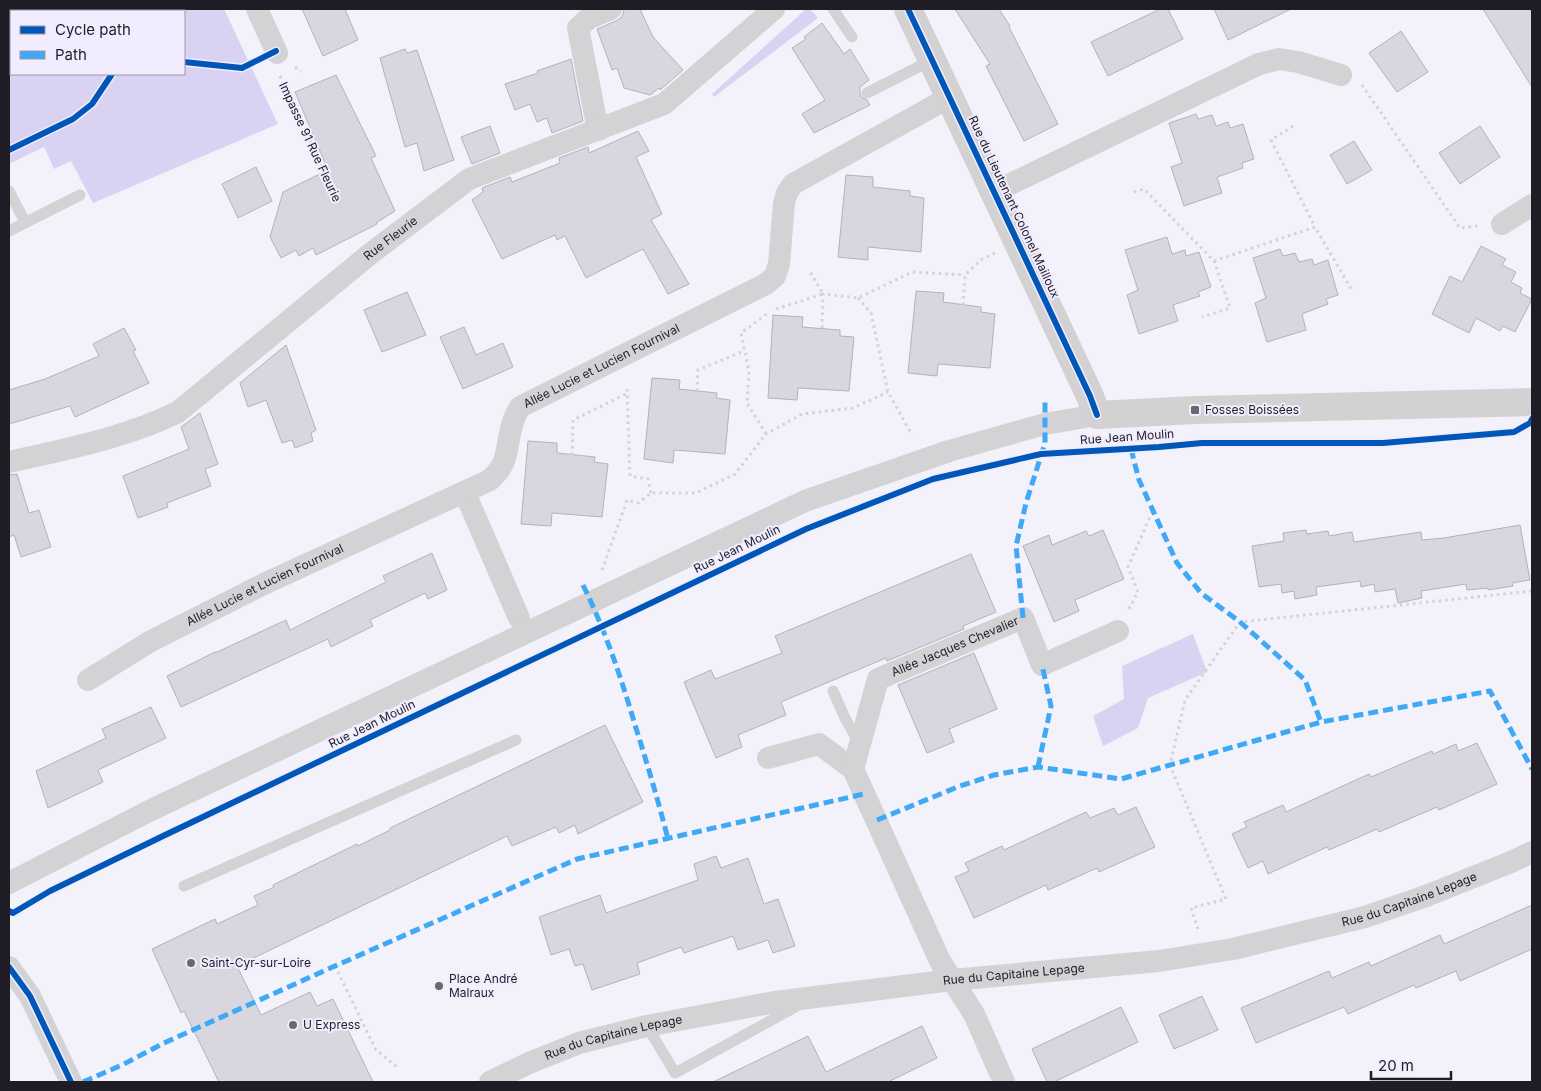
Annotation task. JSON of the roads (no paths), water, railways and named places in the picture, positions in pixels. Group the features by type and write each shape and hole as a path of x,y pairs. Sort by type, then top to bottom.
{"street":[{"path":"257,9 277,53"},
{"path":"598,130 578,28 589,18 611,9"},
{"name":"Rue Fleurie","path":"9,462 87,444 154,424 178,412 370,254 470,179 664,104 774,9"},
{"name":"Rue du Lieutenant Colonel Mailloux","path":"908,9 1090,396 1097,415"},
{"path":"994,192 1259,64 1279,59 1298,62 1341,75"},
{"name":"Allée Lucie et Lucien Fournival","path":"88,680 151,641 248,592 490,480 504,462 512,425 520,407 766,284 775,276 779,264 784,203 787,193 793,184 950,97"},
{"path":"1502,224 1532,205"},
{"name":"Rue Jean Moulin","path":"9,883 152,810 804,501 949,451 1045,424 1097,415 1196,410 1532,402"},
{"path":"465,493 519,618"},
{"name":"Allée Jacques Chevalier","path":"853,769 878,679 1023,618 1042,665 1118,632"},
{"path":"768,758 819,744 853,769 940,961 974,1014 1004,1082"},
{"name":"Rue du Capitaine Lepage","path":"490,1082 528,1063 579,1043 647,1026 775,1002 952,980 1159,961 1243,947 1365,917 1426,896 1532,852"},
{"path":"9,967 30,996 71,1082"}],"lane":[{"path":"833,9 852,37"},
{"path":"867,93 932,60"},
{"path":"9,191 25,222"},
{"path":"9,231 80,195"},
{"path":"833,691 844,718 860,745"},
{"path":"184,886 516,740"},
{"path":"647,1026 675,1072 814,997"}],"place":[{"name":"Fosses Boissées","path":"1195,410"},
{"name":"Saint-Cyr-sur-Loire","path":"191,963"},
{"name":"Place André Malraux","path":"439,986"},
{"name":"U Express","path":"293,1025"}]}
